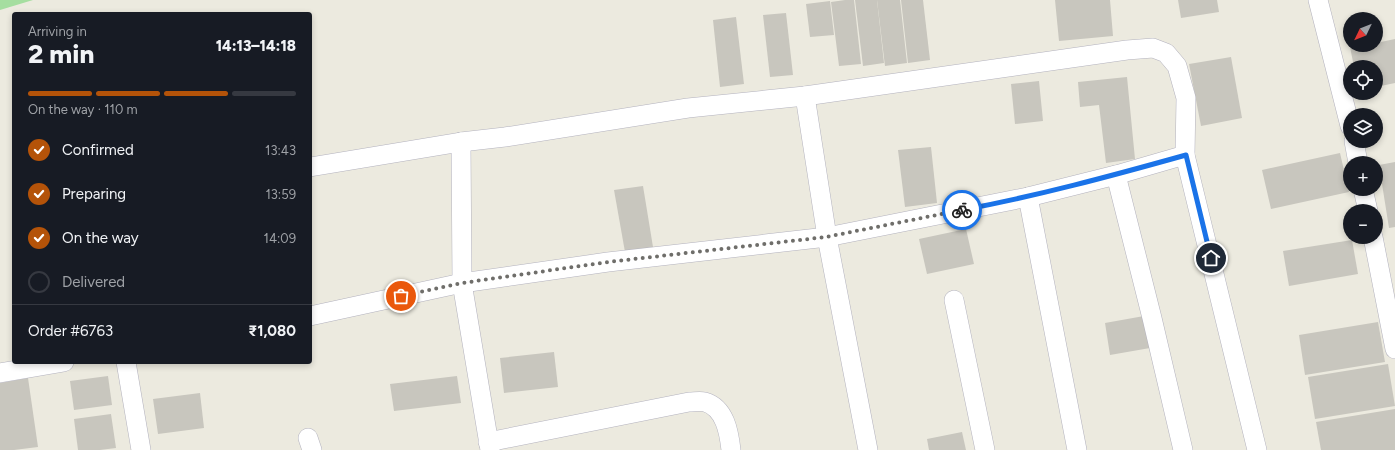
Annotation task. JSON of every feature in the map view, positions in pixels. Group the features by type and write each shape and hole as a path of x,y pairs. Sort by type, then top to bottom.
{"street":[{"path":"1318,0 1345,108"},
{"path":"312,167 461,142 505,137 688,108 805,96 1127,50 1153,48 1166,53 1177,66 1186,98 1186,155 1257,450"},
{"path":"805,96 826,237 868,450"},
{"path":"461,142 462,283 489,446 689,402 704,402 715,408 723,417 729,433 731,450"},
{"path":"312,316 462,283 608,262 826,237 1028,197 1116,175 1186,155"},
{"path":"1116,175 1183,450"},
{"path":"1028,197 1077,450"},
{"path":"1374,244 1395,349"},
{"path":"954,300 985,450"},
{"path":"0,373 52,364"},
{"path":"126,364 142,450"}],"green space":[{"path":"0,0 33,0 0,10"}],"building":[{"path":"854,0 861,64 839,66 831,2"},
{"path":"855,0 877,0 884,63 863,66"},
{"path":"877,0 900,0 907,63 885,66"},
{"path":"901,0 923,0 930,60 908,63"},
{"path":"1055,0 1110,0 1113,36 1059,41"},
{"path":"1178,0 1217,0 1219,12 1181,18"},
{"path":"830,1 834,35 810,37 806,4"},
{"path":"786,13 793,75 770,77 763,15"},
{"path":"736,17 744,84 720,87 713,20"},
{"path":"1395,39 1395,83 1383,86 1383,60 1353,60 1351,52 1383,52 1383,42"},
{"path":"1231,57 1242,118 1201,126 1189,64"},
{"path":"1127,77 1135,159 1106,163 1099,105 1080,107 1078,82"},
{"path":"1039,81 1043,121 1015,124 1011,84"},
{"path":"931,147 937,203 905,207 898,150"},
{"path":"1340,153 1343,166 1343,193 1271,209 1262,170"},
{"path":"1395,162 1395,227 1389,228 1383,190 1383,164"},
{"path":"643,186 653,247 625,252 614,190"},
{"path":"966,229 974,264 927,274 919,239"},
{"path":"1343,241 1343,244 1353,244 1358,274 1289,286 1283,251"},
{"path":"1144,316 1150,348 1110,355 1105,323"},
{"path":"1378,322 1385,362 1305,375 1299,335"},
{"path":"554,352 558,387 504,393 500,358"},
{"path":"1388,364 1395,406 1315,419 1308,377"},
{"path":"108,376 112,405 74,410 70,381"},
{"path":"457,376 461,403 394,411 390,384"},
{"path":"28,378 38,447 0,450 0,383"},
{"path":"200,393 204,428 158,434 153,399"},
{"path":"1395,409 1395,450 1321,450 1316,422"},
{"path":"111,414 116,448 78,450 74,419"},
{"path":"962,432 966,450 929,450 927,439"}],"way so far":[{"path":"401,296 462,283 608,262 826,237 962,210"}],"route":[{"path":"962,210 1028,197 1116,175 1186,155 1211,258"}]}
